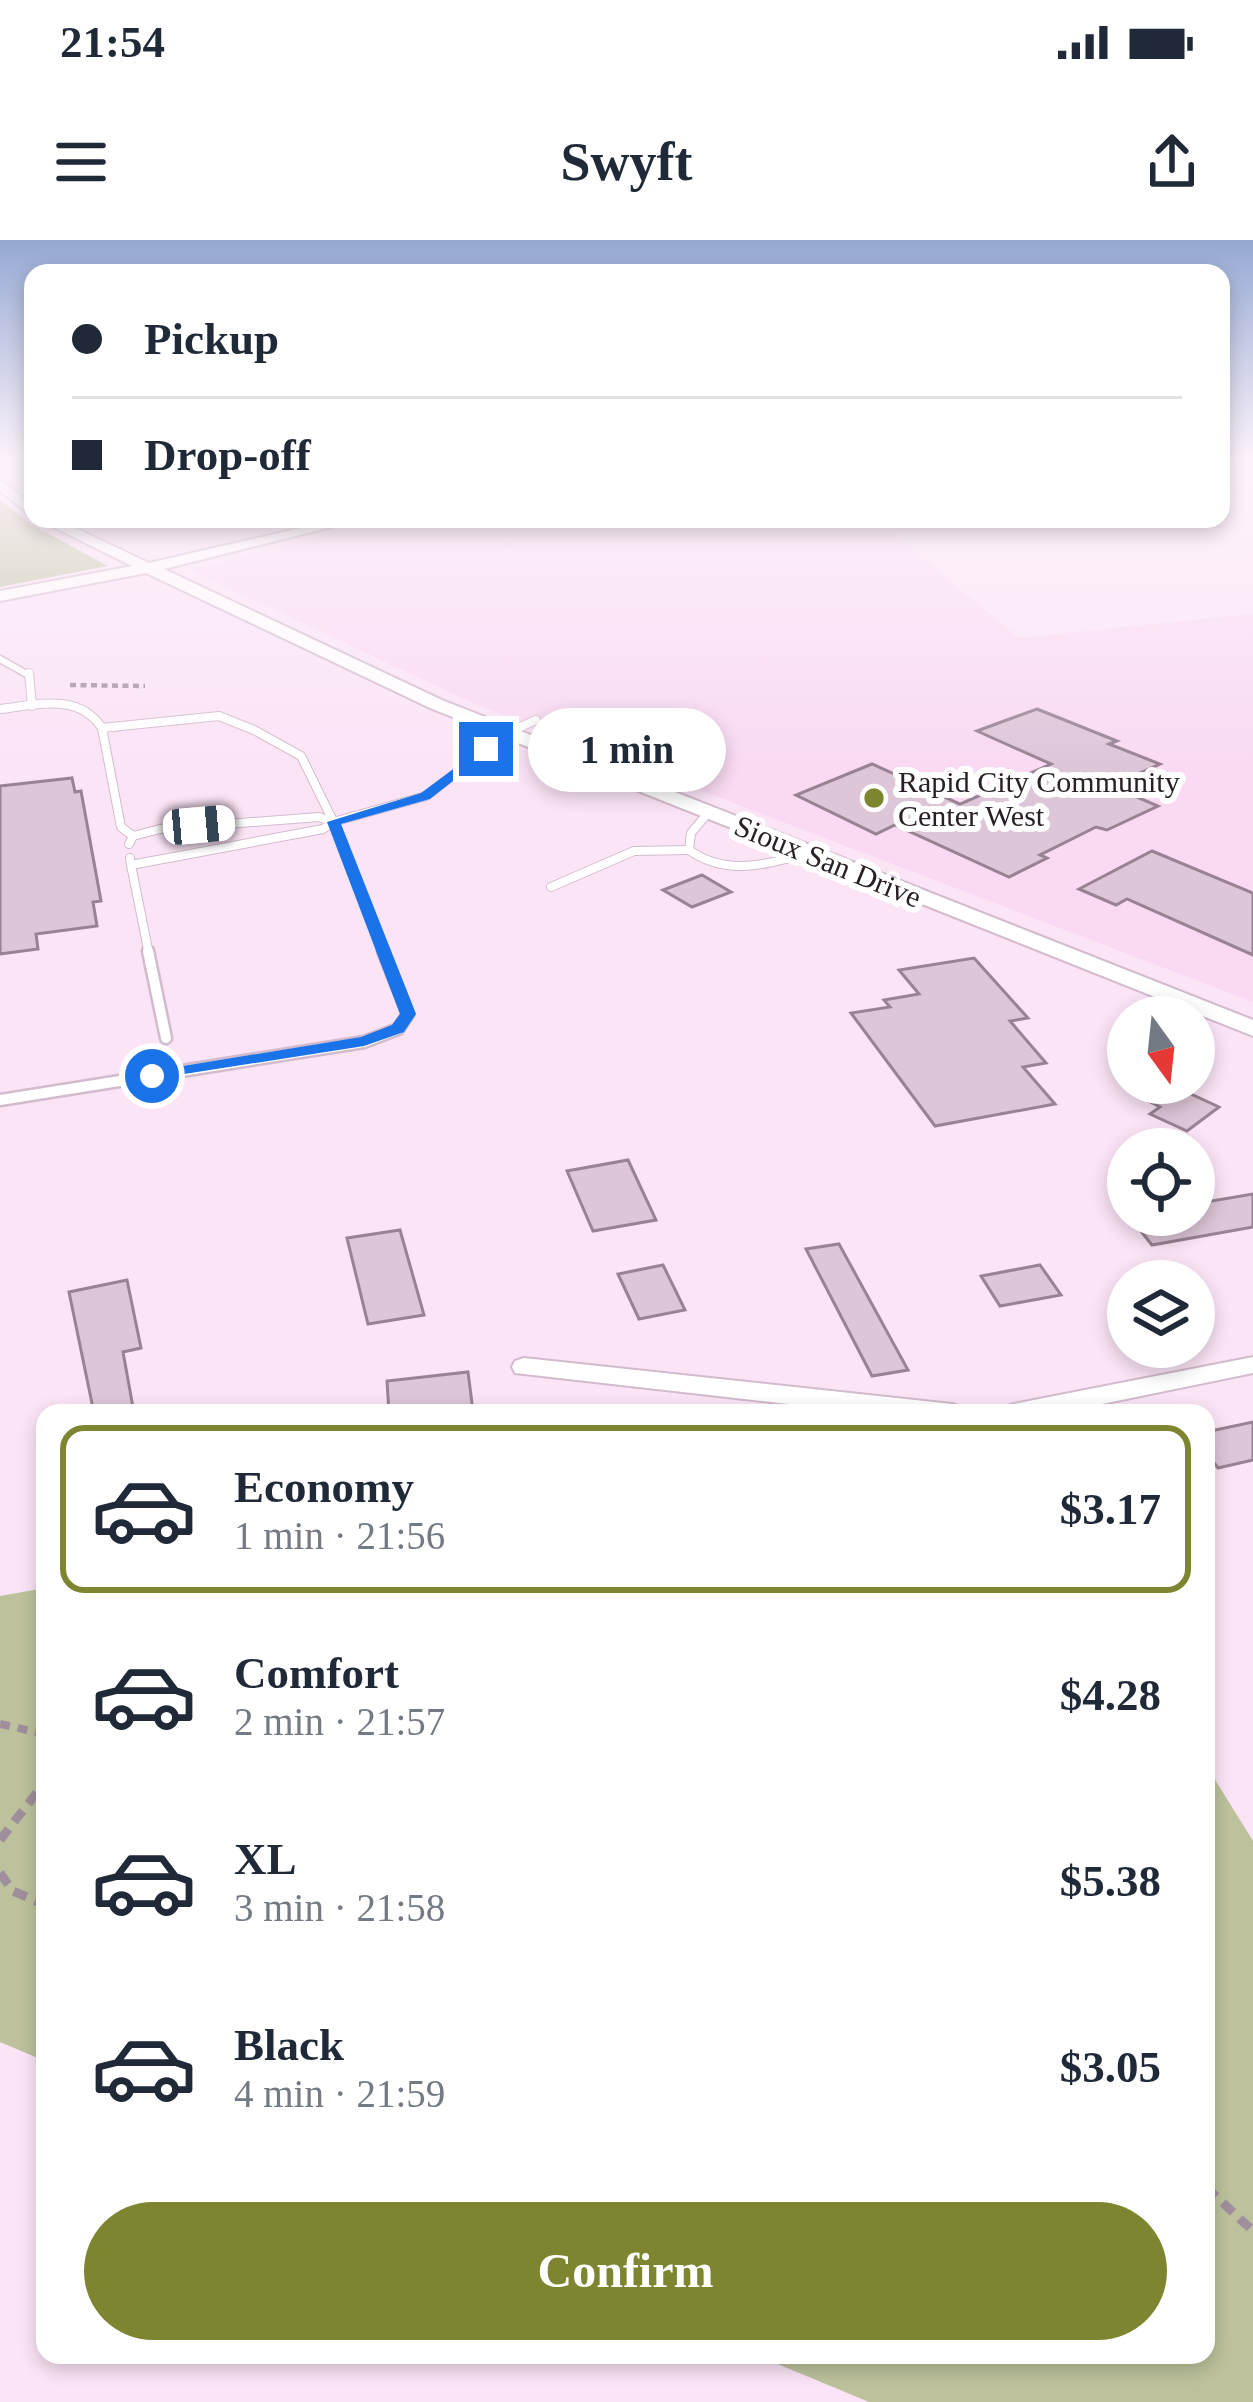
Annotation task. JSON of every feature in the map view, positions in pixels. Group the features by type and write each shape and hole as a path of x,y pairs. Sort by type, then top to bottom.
{"street":[{"name":"Sioux San Drive","path":"130,562 507,734 1253,1029"},
{"path":"0,596 174,562"},
{"path":"1059,1404 1253,1365"},
{"path":"524,1366 870,1404"}],"lane":[{"path":"0,659 30,673 32,706"},
{"path":"0,710 73,704 94,714 102,728 121,827 131,840 160,829 319,817 333,822"},
{"path":"0,1100 364,1042 398,1029 408,1014 333,822 301,756 219,716 102,728"},
{"path":"166,1038 131,861 323,829 333,822 426,796 507,734 536,720"},
{"path":"689,850 691,833 708,813"},
{"path":"551,887 618,853 661,845 689,850 716,866 763,866 809,854"}],"path":[{"path":"106,678 112,686"},
{"path":"30,681 145,686"},
{"path":"0,1724 36,1732"},
{"path":"0,1840 36,1792"},
{"path":"0,1873 13,1891 36,1901"},
{"path":"1215,2195 1253,2231"}],"shaded area":[{"path":"221,562 928,562 1019,638 1253,614 1253,1002 475,704 190,570"}],"green space":[{"path":"0,562 100,562 108,566 0,587"},
{"path":"36,1590 36,2057 0,2042 0,1596"},
{"path":"1215,1780 1253,1841 1253,2402 869,2402 778,2364 1215,2364"}],"building":[{"path":"1037,709 1160,764 1111,786 1158,806 1107,830 1096,827 1040,855 1047,858 1009,877 895,825 876,834 796,795 872,764 960,804 1051,764 977,731"},
{"path":"72,778 75,792 81,791 101,901 93,902 97,926 36,934 38,949 0,954 0,786"},
{"path":"1152,851 1253,893 1253,955 1127,899 1116,905 1079,889"},
{"path":"702,875 731,892 692,907 663,890"},
{"path":"974,958 1028,1018 1010,1021 1046,1063 1023,1067 1055,1104 935,1126 851,1013 890,1007 884,1000 919,994 899,970"},
{"path":"1154,1104 1219,1107 1191,1128 1180,1128 1150,1114 1160,1107"},
{"path":"628,1160 656,1220 593,1231 567,1171"},
{"path":"1253,1194 1253,1227 1215,1234 1215,1200"},
{"path":"400,1230 424,1315 368,1324 347,1238"},
{"path":"1145,1236 1202,1236 1152,1245"},
{"path":"839,1244 908,1370 872,1376 806,1249"},
{"path":"663,1265 685,1310 639,1319 618,1274"},
{"path":"1040,1265 1061,1295 1000,1306 981,1276"},
{"path":"127,1280 141,1348 123,1352 132,1404 92,1404 69,1292"},
{"path":"468,1372 472,1404 388,1404 387,1381"},
{"path":"1253,1422 1253,1460 1218,1468 1215,1430"}],"place":[{"name":"Rapid City Community Center West","path":"874,798"}],"route":[{"path":"152,1076 364,1042 398,1029 408,1014 333,822 426,796 486,749"}]}
